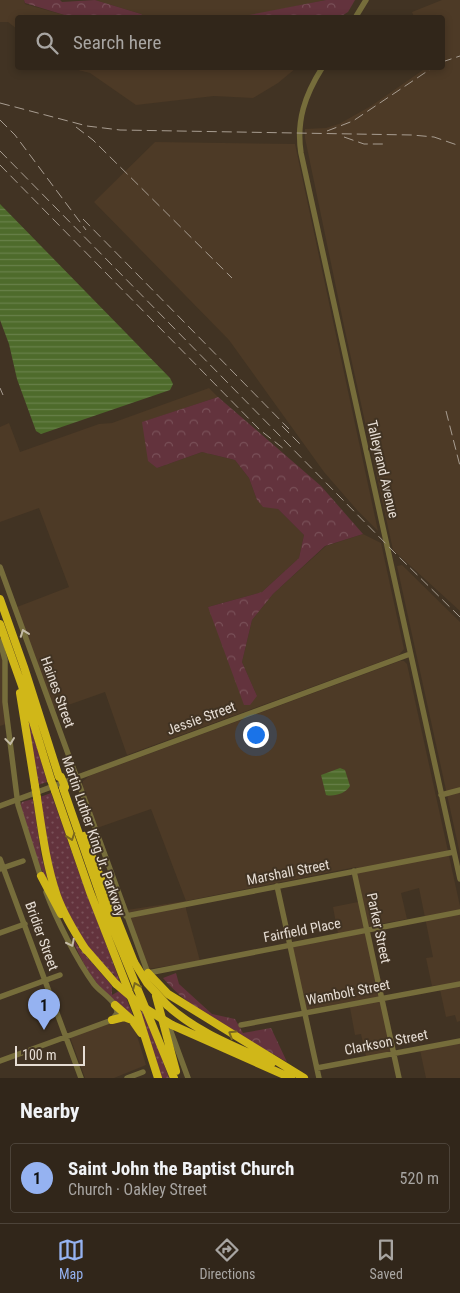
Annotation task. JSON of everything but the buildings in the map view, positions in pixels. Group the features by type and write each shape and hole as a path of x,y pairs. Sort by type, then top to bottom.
{"highway":[{"name":"Martin Luther King Jr. Parkway","path":"0,599 48,742 57,778"},
{"name":"Martin Luther King Jr. Parkway","path":"0,624 106,912 176,1078"},
{"path":"17,672 44,848 55,888 71,926 86,950"},
{"name":"Martin Luther King Jr. Parkway","path":"61,789 81,868 135,1006 158,1078"},
{"path":"61,789 122,935 134,962 147,983 167,1005 202,1030 303,1078"},
{"path":"40,876 59,911 86,950 116,984 144,1007 172,1025 291,1078"},
{"path":"148,973 168,994 303,1078"},
{"path":"156,996 176,1078"},
{"path":"115,1005 132,1020 150,1050"},
{"path":"112,1020 124,1017 132,1020"}],"street":[{"path":"357,15 366,0"},
{"name":"Talleyrand Avenue","path":"321,70 311,85 304,105 300,121 300,148 460,879"},
{"name":"Haines Street","path":"0,567 126,916 188,1078"},
{"path":"0,641 5,660 5,702 20,815 53,909 86,972 96,986 115,1005 117,1013 112,1020 0,1061"},
{"name":"Jessie Street","path":"0,806 410,654"},
{"path":"441,795 460,790"},
{"name":"Marshall Street","path":"126,916 454,852"},
{"name":"Bridier Street","path":"0,859 82,1078"},
{"path":"2,868 23,860"},
{"name":"Parker Street","path":"354,871 399,1078"},
{"path":"278,886 319,1078"},
{"name":"Fairfield Place","path":"148,973 460,912"},
{"path":"0,933 25,924"},
{"path":"0,997 60,975"},
{"name":"Wambolt Street","path":"241,1025 460,984"},
{"name":"Clarkson Street","path":"317,1068 460,1041"},
{"path":"127,1078 143,1072"}],"shaded area":[{"path":"0,0 24,0 25,4 64,15 15,15 15,27 8,22 0,22"},
{"path":"95,0 326,0 254,15 141,14"},
{"path":"442,0 460,0 460,611 393,550 305,138 305,129 326,128 339,124 371,106 423,70 445,70 445,15 413,15 412,12"},
{"path":"78,70 294,70 278,83 253,98 214,96 136,105 90,73"},
{"path":"155,142 295,144 378,531 324,472 229,340 94,202"},
{"path":"0,204 170,378 173,384 170,390 41,434 36,431 17,379 9,344 0,320"},
{"path":"209,388 218,397 143,422 157,468 202,452 235,460 249,478 257,500 278,509 304,535 299,558 262,592 208,607 257,696 242,662 252,620 273,594 326,546 363,534 381,543 404,649 399,655 127,755 105,692 54,710 17,607 69,587 39,508 0,522 0,427 9,423 20,452 99,424 112,423"},
{"path":"402,565 460,622 460,854 397,566"},
{"path":"0,648 3,663 6,724 0,726"},
{"path":"404,661 407,664 460,906 460,1021 457,1022 455,1015 446,1017 439,985 432,986 426,958 433,957 419,888 401,893 407,919 369,926 396,1051 366,1057 361,1034 355,1035 349,1002 306,1010 291,942 338,934 333,907 363,901 356,867 186,901 151,809 97,828 82,787 83,781 89,776"},
{"path":"340,768 345,770 350,786 340,794 326,795 321,775"},
{"path":"186,901 186,909 200,961 148,969 127,910"},
{"path":"120,1019 125,1019 135,1029 146,1065 114,1078 85,1078 70,1037"},
{"path":"460,1042 460,1078 426,1078 420,1050"}],"green space":[{"path":"24,0 60,0 62,2 95,0 142,15 64,15 25,3"},
{"path":"326,0 355,0 348,12 343,15 249,15"},
{"path":"218,397 321,486 363,534 325,546 273,594 252,620 242,662 257,696 250,705 244,705 208,607 262,592 299,558 304,535 278,509 263,507 257,500 249,478 235,460 202,452 157,468 148,461 142,422"},
{"path":"27,713 47,782 38,785"},
{"path":"51,793 133,1016 111,999 95,980 70,934 80,949 112,986 112,995 119,991 114,974 109,973 74,926 56,887 48,854 40,797"},
{"path":"33,799 41,854 48,881 39,865 20,806 22,802"},
{"path":"176,973 179,984 212,1014 235,1019 243,1033 271,1028 287,1062 189,1003 163,978"},
{"path":"140,1010 145,1013 169,1078 161,1078"}],"railway":[{"path":"445,61 460,56"},
{"path":"327,131 353,121 429,70"},
{"path":"0,103 87,126 120,130 412,135 434,137 460,146"},
{"path":"0,120 15,135 86,230"},
{"path":"76,127 93,140 232,278"},
{"path":"344,137 364,144 385,144"},
{"path":"0,151 460,617"},
{"path":"0,165 260,430 284,449"},
{"path":"83,219 289,429"},
{"path":"0,388 3,395"},
{"path":"446,411 460,466"},
{"path":"282,426 300,444"}],"place":[{"name":"Saint John the Baptist Church","path":"44,1030"}]}
